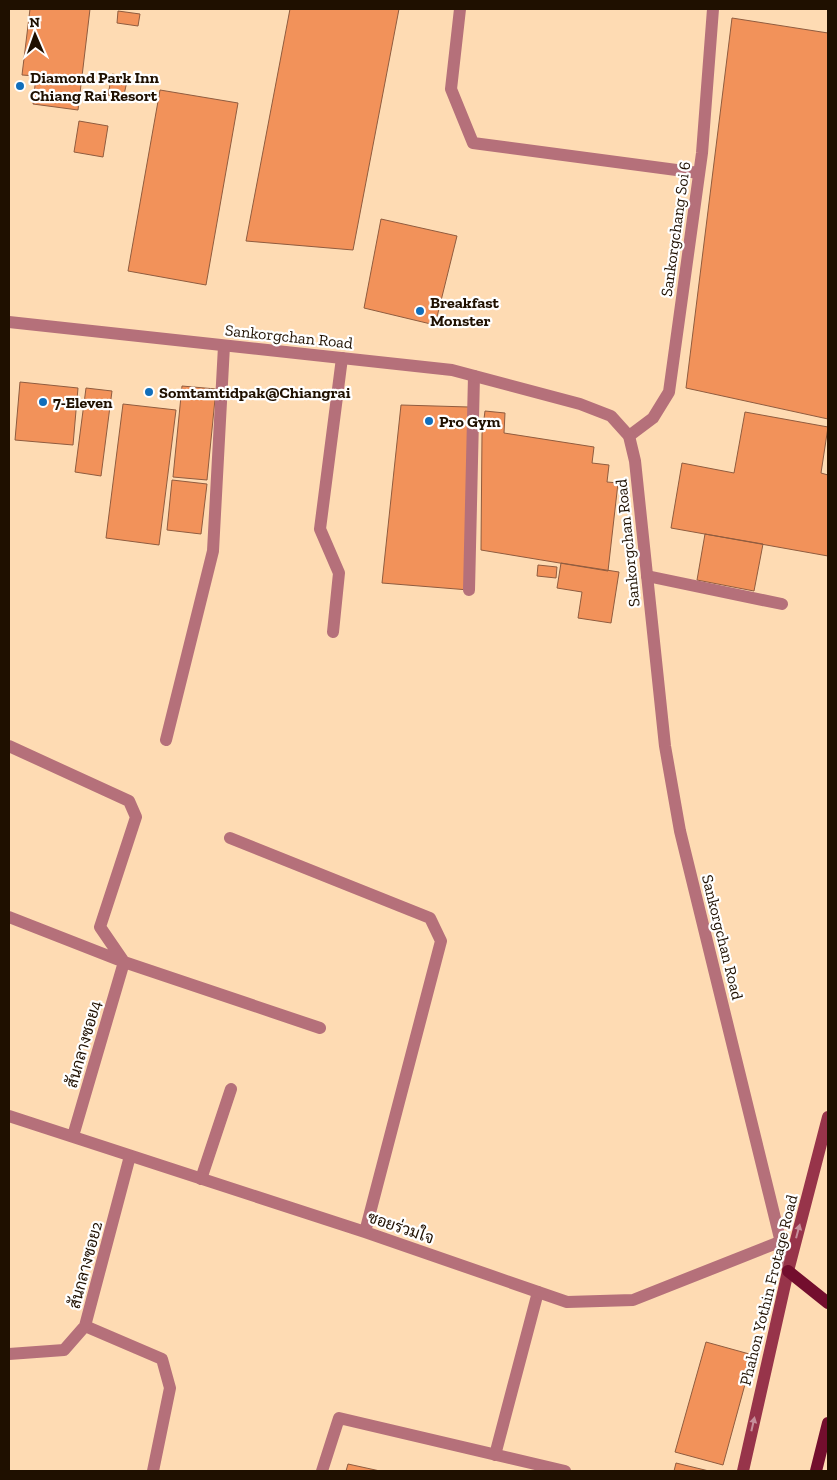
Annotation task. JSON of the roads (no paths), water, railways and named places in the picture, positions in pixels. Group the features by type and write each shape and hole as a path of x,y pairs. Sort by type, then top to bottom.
{"main road":[{"name":"Phahon Yothin Frotage Road","path":"742,1471 788,1271 828,1117"},
{"path":"788,1271 828,1303"},
{"path":"816,1471 828,1423"}],"street":[{"path":"460,9 451,89 473,143 699,173"},
{"name":"Sankorgchang Soi 6","path":"629,436 652,418 669,392 699,173 713,9"},
{"name":"Sankorgchan Road","path":"9,322 452,370 580,404 611,416 629,436 635,461 665,746 680,831 788,1271"},
{"path":"166,740 212,550 224,346"},
{"path":"333,632 339,573 320,530 342,358"},
{"path":"470,590 474,376"},
{"path":"647,576 782,604"},
{"path":"9,746 128,801 136,817 100,927 124,962"},
{"path":"230,838 430,918 441,941 365,1232"},
{"path":"9,918 124,962 320,1028"},
{"name":"สันกลางซอย4","path":"73,1136 124,962"},
{"path":"201,1179 231,1089"},
{"name":"ซอยร่วมใจ","path":"9,1116 365,1232 567,1302 633,1300 782,1241"},
{"name":"สันกลางซอย2","path":"9,1354 64,1350 86,1326 130,1156"},
{"path":"495,1455 538,1292"},
{"path":"86,1326 162,1359 170,1388 153,1471"},
{"path":"322,1471 339,1418 565,1471"}],"place":[{"name":"Diamond Park Inn Chiang Rai Resort","path":"20,86"},
{"name":"Breakfast Monster","path":"420,311"},
{"name":"Somtamtidpak@Chiangrai","path":"149,392"},
{"name":"7-Eleven","path":"43,402"},
{"name":"Pro Gym","path":"429,421"}]}
